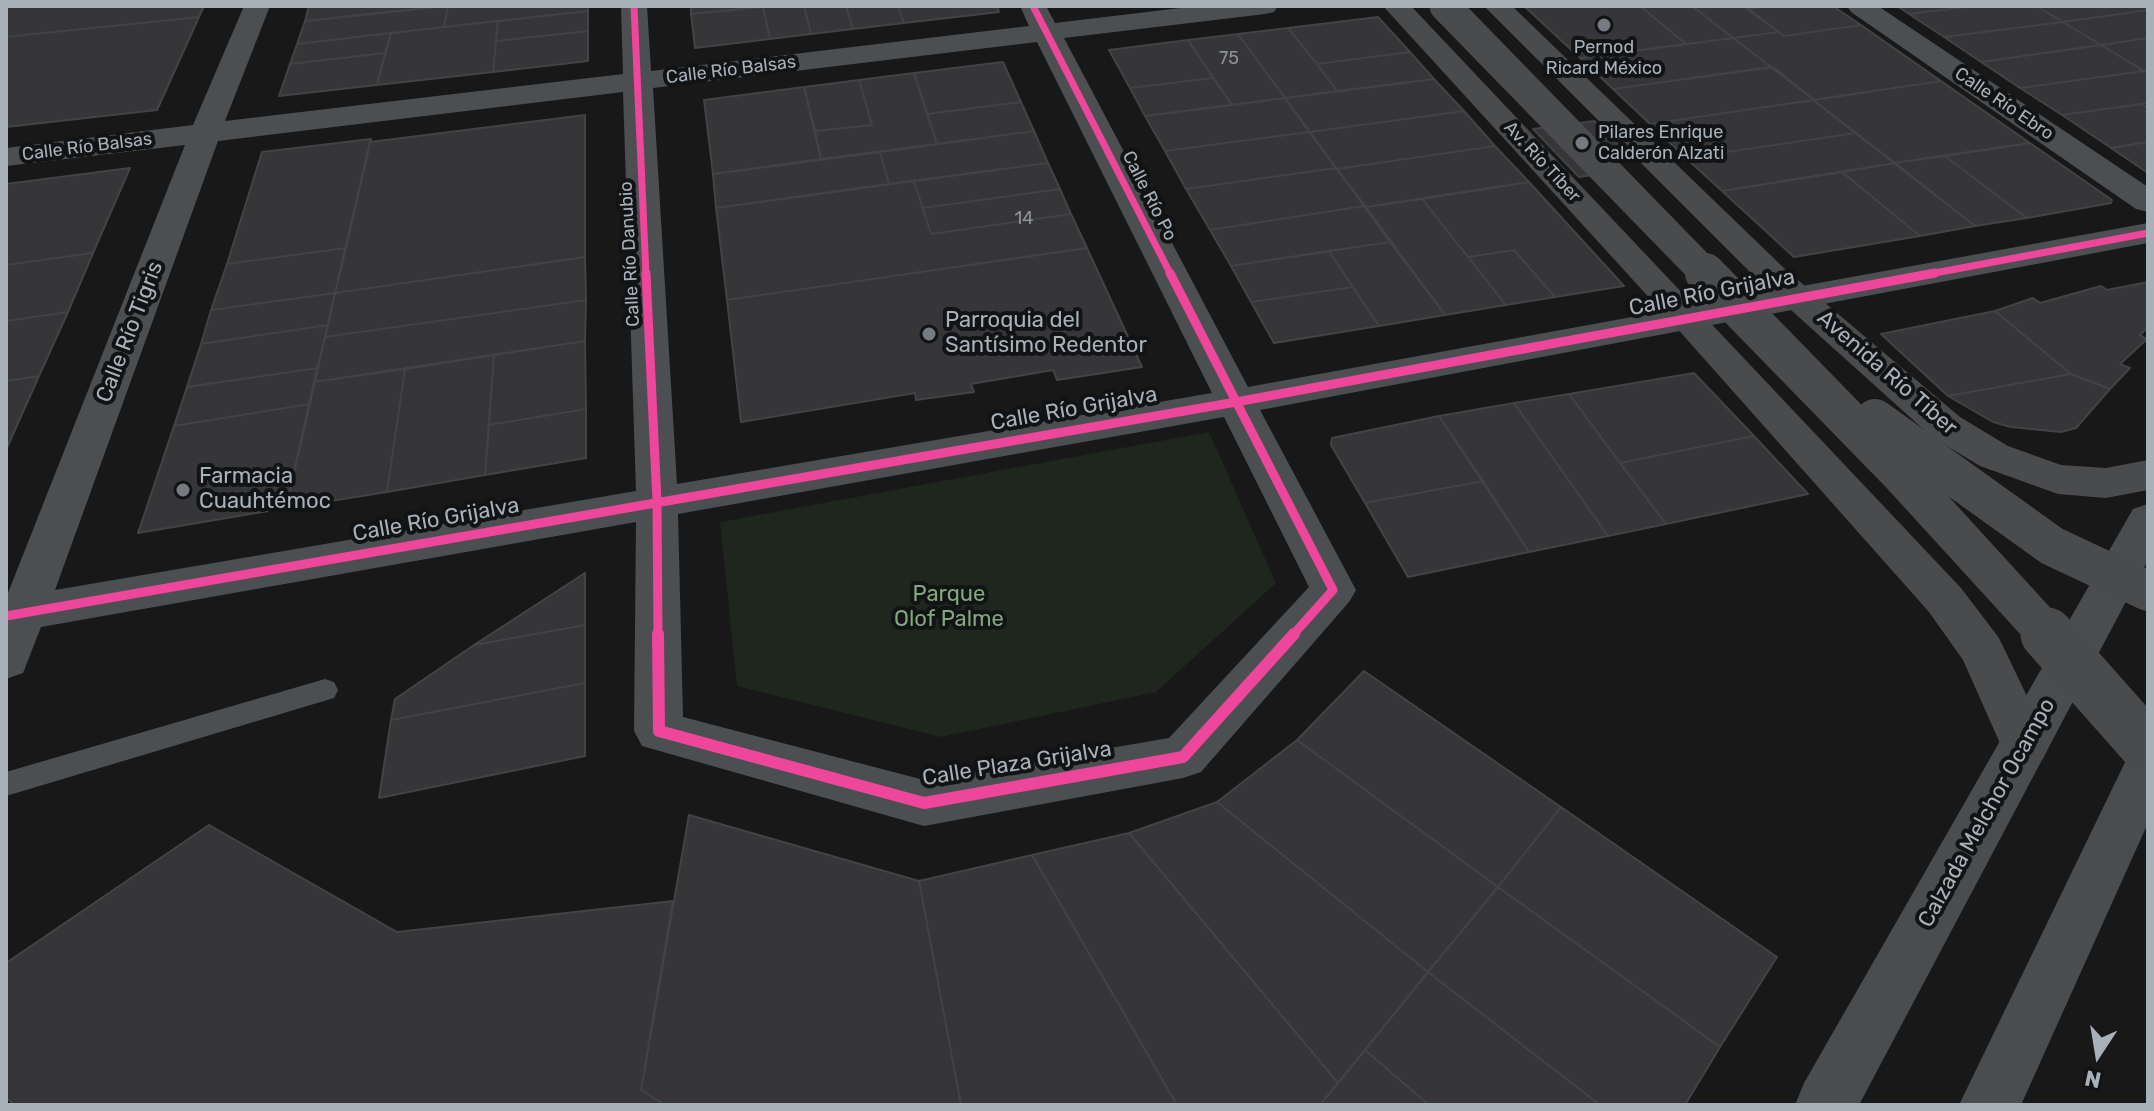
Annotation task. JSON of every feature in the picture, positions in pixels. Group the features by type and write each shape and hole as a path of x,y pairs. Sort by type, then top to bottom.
{"main road":[{"name":"Av. Río Tíber","path":"1396,6 1678,307"},
{"path":"1445,6 1901,474 2112,704 2148,748"},
{"name":"Avenida Río Tíber","path":"1497,6 1786,286 1922,408 1962,438 1994,456 2042,475 2074,482 2106,483 2148,475"},
{"path":"1678,307 1960,618 1991,668 2025,744"},
{"path":"1785,355 2052,546 2148,591"},
{"name":"Calzada Melchor Ocampo","path":"1826,1105 2148,520"},
{"path":"1990,1105 2148,767"}],"street":[{"name":"Calle Río Tigris","path":"6,660 16,614 257,6"},
{"name":"Calle Río Danubio","path":"634,6 657,501"},
{"name":"Calle Río Balsas","path":"6,157 638,81 1040,19 1265,6"},
{"name":"Calle Río Ebro","path":"1860,6 2148,202"},
{"name":"Calle Río Po","path":"1040,19 1236,402"},
{"name":"Calle Río Grijalva","path":"16,614 1236,402 1786,286 2148,233"},
{"name":"Calle Plaza Grijalva","path":"657,501 659,731 924,803 1183,757 1333,590 1236,402"}],"lane":[{"path":"6,784 325,690"}],"green space":[{"name":"Parque Olof Palme","path":"1209,432 1276,583 1156,692 941,737 737,686 720,522"}],"building":[{"path":"6,6 204,6 199,17 6,37"},
{"path":"309,6 444,6 305,21"},
{"path":"448,6 588,6 588,11 444,27"},
{"path":"448,6 444,27 297,44 305,21"},
{"path":"691,6 770,6 691,14"},
{"path":"804,6 846,6 853,29 811,34"},
{"path":"804,6 811,34 770,39 763,7"},
{"path":"846,6 898,6 904,23 853,29"},
{"path":"898,6 997,6 999,12 904,23"},
{"name":"Pernod Ricard México","path":"1524,6 1640,6 1686,44 1580,58"},
{"path":"1640,6 1692,6 1733,38 1686,44"},
{"path":"1692,6 1744,6 1779,32 1733,38"},
{"path":"1833,6 1861,25 1784,36 1747,9"},
{"path":"1897,6 1975,6 1909,14"},
{"path":"1975,6 2036,6 2063,22 1944,37 1909,14"},
{"path":"2036,6 2148,6 2148,10 2063,22"},
{"path":"763,7 770,39 695,48 691,14"},
{"path":"2148,10 2148,38 2101,45 2063,22"},
{"path":"588,11 588,31 496,41 498,21"},
{"path":"199,17 157,110 6,127 6,37"},
{"path":"1378,17 1410,52 1317,64 1288,28"},
{"path":"498,21 493,72 377,85 391,33"},
{"path":"2063,22 2101,45 1981,62 1944,37"},
{"path":"1861,25 1941,81 1814,100 1733,38 1779,32 1784,36"},
{"path":"1288,28 1337,91 1285,98 1238,34"},
{"path":"588,31 588,61 493,72 496,41"},
{"path":"391,33 385,53 290,64 297,44"},
{"path":"1238,34 1285,98 1232,105 1188,40"},
{"path":"1733,38 1771,67 1613,89 1580,58"},
{"path":"2148,38 2148,70 2144,71 2101,45"},
{"path":"1188,40 1213,78 1130,88 1109,50"},
{"path":"2101,45 2144,71 2020,88 1981,62"},
{"path":"1410,52 1434,79 1337,91 1317,64"},
{"path":"385,53 377,85 279,96 290,64"},
{"path":"1003,62 1021,102 927,114 914,73"},
{"path":"1773,67 1814,100 1650,124 1613,89"},
{"path":"2144,71 2148,73 2148,103 2062,115 2020,88"},
{"path":"914,73 937,144 821,159 815,131 872,125 859,80"},
{"path":"1213,78 1232,105 1145,116 1130,88"},
{"path":"1434,79 1464,111 1310,132 1285,98"},
{"path":"859,80 872,125 815,131 804,87"},
{"path":"1941,81 2030,143 1894,163 1813,100"},
{"path":"804,87 821,159 713,174 704,100"},
{"path":"1285,98 1309,132 1165,151 1145,116"},
{"path":"1813,100 1856,133 1686,158 1650,124"},
{"path":"1021,102 1034,131 937,144 927,114"},
{"path":"2142,104 2148,108 2148,142 2111,148 2062,115"},
{"path":"1464,111 1495,146 1337,169 1310,132"},
{"path":"585,115 585,257 335,293 370,142"},
{"name":"Pilares Enrique Calderón Alzati","path":"1594,121 1631,157 1609,160 1620,171 1579,177 1533,129"},
{"path":"1034,131 1048,163 889,184 880,152"},
{"path":"1309,132 1336,168 1186,189 1165,151"},
{"path":"1856,133 1895,163 1722,191 1686,158"},
{"path":"371,139 346,248 227,264 262,152"},
{"path":"2148,142 2148,173 2111,148"},
{"path":"2030,143 2112,200 2111,203 2027,218 1945,156"},
{"path":"1495,146 1529,182 1366,207 1337,169"},
{"path":"880,152 889,184 716,208 713,174"},
{"path":"1945,156 2027,218 1975,226 1894,163"},
{"path":"1048,163 1060,189 923,208 914,181"},
{"path":"1895,163 1975,226 1920,236 1842,172"},
{"path":"130,168 93,253 6,265 6,184"},
{"path":"1336,168 1364,206 1210,230 1186,189"},
{"path":"1842,172 1920,236 1794,257 1722,191"},
{"path":"914,181 931,234 1071,214 1087,248 727,300 716,208"},
{"path":"1529,182 1624,286 1555,297 1514,250 1468,257 1422,199"},
{"path":"1060,189 1071,214 931,234 923,208"},
{"path":"1422,199 1506,305 1445,315 1366,207"},
{"path":"1364,206 1390,242 1231,266 1210,230"},
{"path":"1390,242 1445,315 1379,326 1329,251"},
{"path":"346,248 335,293 211,310 227,264"},
{"name":"Parroquia del Santísimo Redentor","path":"1087,248 1142,367 1057,380 1053,370 971,384 974,392 916,400 915,393 741,422 727,300"},
{"path":"1514,250 1555,297 1506,305 1468,257"},
{"path":"1329,251 1353,287 1251,302 1231,266"},
{"path":"93,253 68,312 6,321 6,265"},
{"path":"585,257 586,300 325,337 335,293"},
{"path":"2148,282 2148,327 2140,335 2147,339 2120,364 2130,368 2110,389 2071,374 1995,311 2033,298 2040,303 2101,286 2107,290"},
{"path":"1353,287 1379,326 1274,343 1251,302"},
{"path":"335,293 328,325 201,344 211,310"},
{"path":"586,300 585,341 314,382 325,337"},
{"path":"1995,311 2071,374 1948,396 1881,334"},
{"path":"68,312 39,376 6,381 6,321"},
{"path":"328,325 318,368 187,387 201,344"},
{"path":"585,341 586,409 489,425 494,355"},
{"path":"494,355 485,475 387,492 405,369"},
{"path":"318,368 310,404 174,426 187,387"},
{"path":"405,369 387,492 286,508 314,382"},
{"path":"1694,373 1754,436 1620,463 1569,394"},
{"path":"2071,374 2110,389 2076,428 2061,432 1993,422 1948,396"},
{"path":"39,376 6,450 6,381"},
{"path":"1569,394 1666,524 1608,536 1514,403"},
{"path":"1514,403 1608,536 1529,552 1439,416"},
{"path":"310,404 286,508 138,533 174,426"},
{"path":"586,409 586,458 485,475 489,425"},
{"path":"1439,416 1483,481 1365,503 1331,445 1332,438"},
{"path":"1754,436 1808,494 1666,524 1620,463"},
{"path":"1483,481 1529,552 1408,577 1365,503"},
{"path":"585,573 585,625 474,645"},
{"path":"585,625 585,683 391,720 395,699 474,645"},
{"path":"1364,671 1561,807 1498,887 1297,740"},
{"path":"585,683 585,756 379,798 391,720"},
{"path":"1297,740 1498,887 1428,972 1217,802"},
{"path":"1217,802 1428,972 1338,1083 1129,833"},
{"path":"1561,807 1777,957 1720,1047 1498,887"},
{"path":"689,815 919,881 961,1105 665,1105 641,1090"},
{"path":"209,825 397,932 673,901 641,1090 665,1105 15,1105 6,1098 6,963"},
{"path":"1129,833 1338,1083 1320,1105 1177,1105 1032,855"},
{"path":"1032,855 1177,1105 961,1105 919,881"},
{"path":"1498,887 1720,1047 1685,1105 1600,1105 1428,972"},
{"path":"1428,972 1600,1105 1429,1105 1365,1050"},
{"path":"1365,1050 1429,1105 1320,1105"}],"cycle path":[{"path":"634,6 657,501 659,731 924,803 1183,757 1333,590 1033,6"},
{"path":"6,616 1236,402 2148,233"}],"place":[{"name":"Pernod Ricard México","path":"1604,25"},
{"name":"Pilares Enrique Calderón Alzati","path":"1582,143"},
{"name":"Parroquia del Santísimo Redentor","path":"929,334"},
{"name":"Farmacia Cuauhtémoc","path":"183,490"}]}
